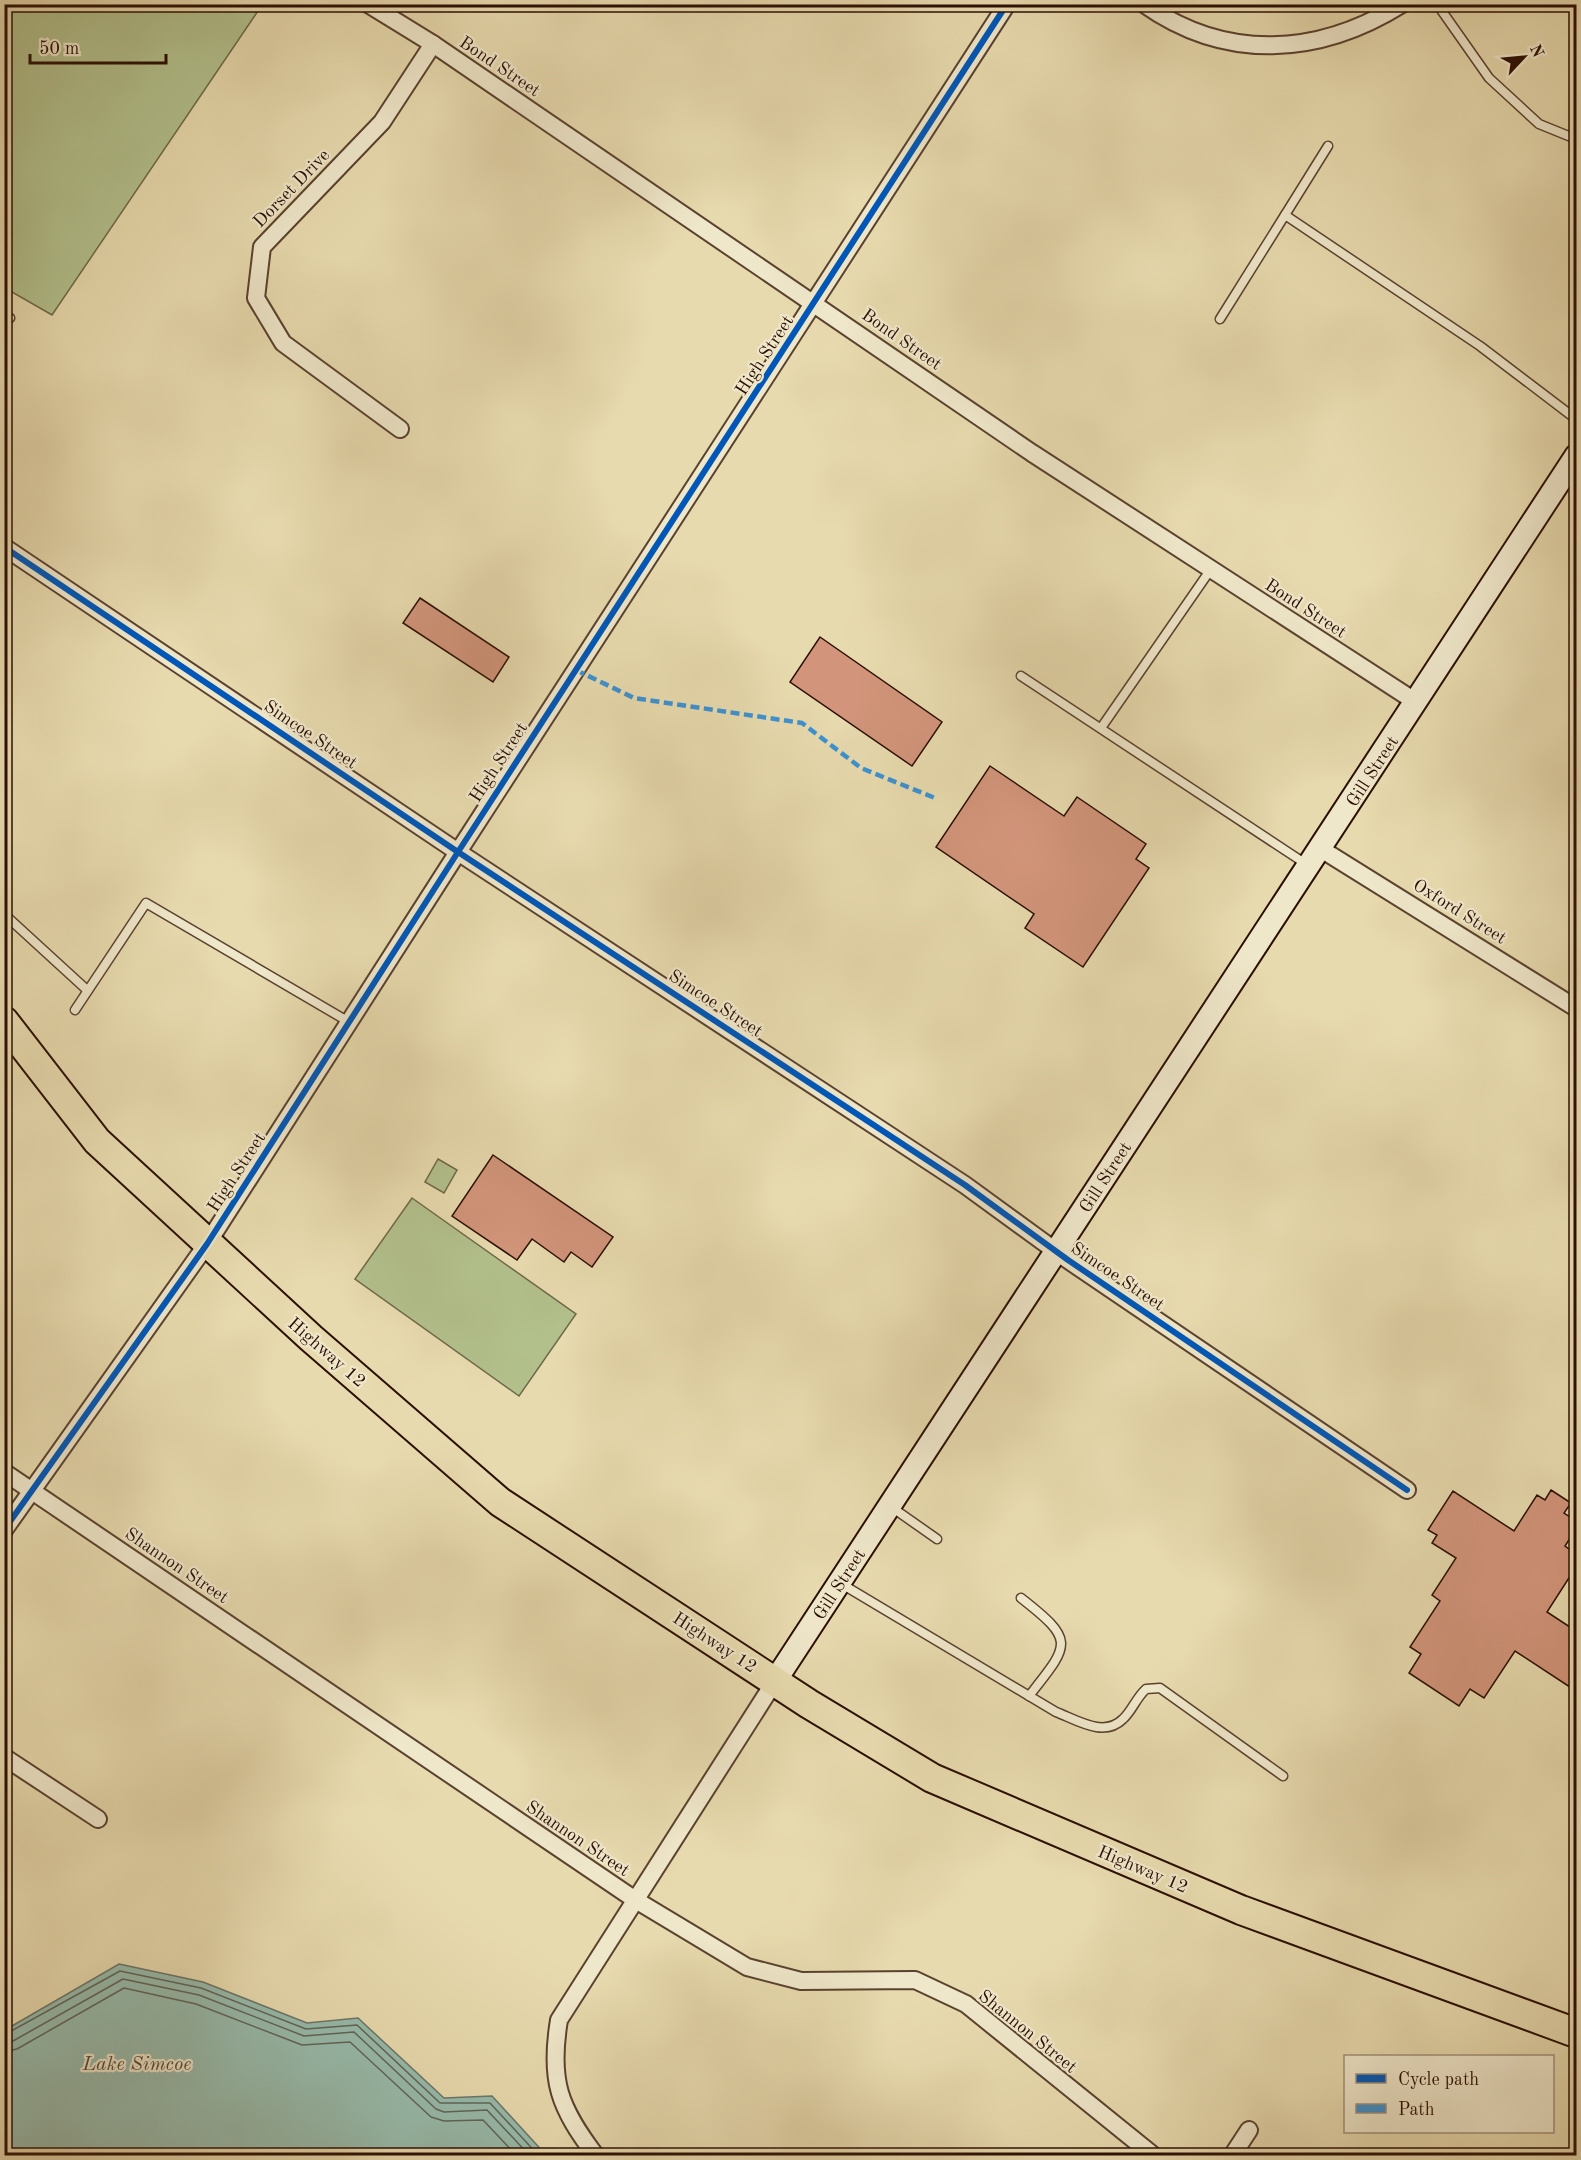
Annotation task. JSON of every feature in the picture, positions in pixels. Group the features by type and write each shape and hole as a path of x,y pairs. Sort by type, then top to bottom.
{"highway":[{"name":"Highway 12","path":"4,1021 97,1142 207,1244 500,1502 775,1681 932,1778 1241,1910 1576,2033"}],"main road":[{"name":"Gill Street","path":"775,1681 1316,857 1576,456"}],"street":[{"name":"Bond Street","path":"369,4 433,44 1032,453 1416,702"},
{"name":"High Street","path":"4,1530 207,1244 458,852 1008,4"},
{"path":"1144,4 1200,35 1263,48 1326,40 1386,15 1402,4"},
{"name":"Dorset Drive","path":"400,429 283,343 256,298 262,247 382,122 433,44"},
{"name":"Simcoe Street","path":"4,547 458,852 965,1185 1057,1252 1407,1490"},
{"name":"Oxford Street","path":"1316,857 1576,1008"},
{"name":"Shannon Street","path":"4,1472 634,1899 747,1967 801,1981 915,1980 966,2004 1154,2156"},
{"name":"Gill Street","path":"596,2156 580,2135 560,2096 554,2051 559,2020 775,1681"},
{"path":"4,1757 98,1819"},
{"path":"1232,2156 1249,2130"}],"lane":[{"path":"1437,4 1488,78 1539,124 1576,139"},
{"path":"1220,319 1328,146"},
{"path":"1285,215 1480,346 1576,419"},
{"path":"1101,728 1211,569"},
{"path":"1021,676 1101,728 1316,857"},
{"path":"75,1010 146,903 349,1022"},
{"path":"4,914 87,990"},
{"path":"890,1506 937,1539"},
{"path":"839,1582 1056,1712 1094,1727 1113,1727 1125,1718 1136,1698 1146,1689 1160,1688 1283,1776"},
{"path":"1022,1598 1054,1624 1060,1640 1060,1656 1029,1696"}],"green space":[{"path":"5,4 262,5 52,315 5,288"},
{"path":"438,1159 457,1170 444,1193 425,1182"},
{"path":"412,1198 576,1314 519,1396 355,1279"}],"water":[{"name":"Lake Simcoe","path":"119,1964 203,1982 307,2023 358,2018 444,2098 492,2096 546,2155 5,2155 5,2030"}],"building":[{"path":"420,598 509,657 493,682 403,623"},
{"path":"820,637 942,722 912,766 790,682"},
{"path":"990,766 1064,816 1077,797 1146,844 1136,859 1149,868 1083,967 1025,928 1034,914 936,847"},
{"path":"493,1155 613,1237 592,1267 571,1252 564,1262 532,1239 517,1260 452,1216"},
{"path":"1551,1490 1571,1503 1564,1513 1576,1521 1576,1529 1565,1546 1576,1554 1576,1567 1547,1612 1576,1631 1576,1691 1515,1651 1484,1698 1470,1689 1459,1706 1409,1673 1421,1654 1410,1647 1440,1601 1432,1595 1456,1558 1432,1543 1437,1535 1428,1530 1453,1491 1514,1531 1537,1495 1545,1500"}],"marked path":[{"path":"576,670 634,698 802,723 861,768 935,798"}],"cycle path":[{"path":"4,1530 207,1244 1007,4"},
{"path":"4,547 458,852 965,1185 1068,1260 1407,1490"}]}
